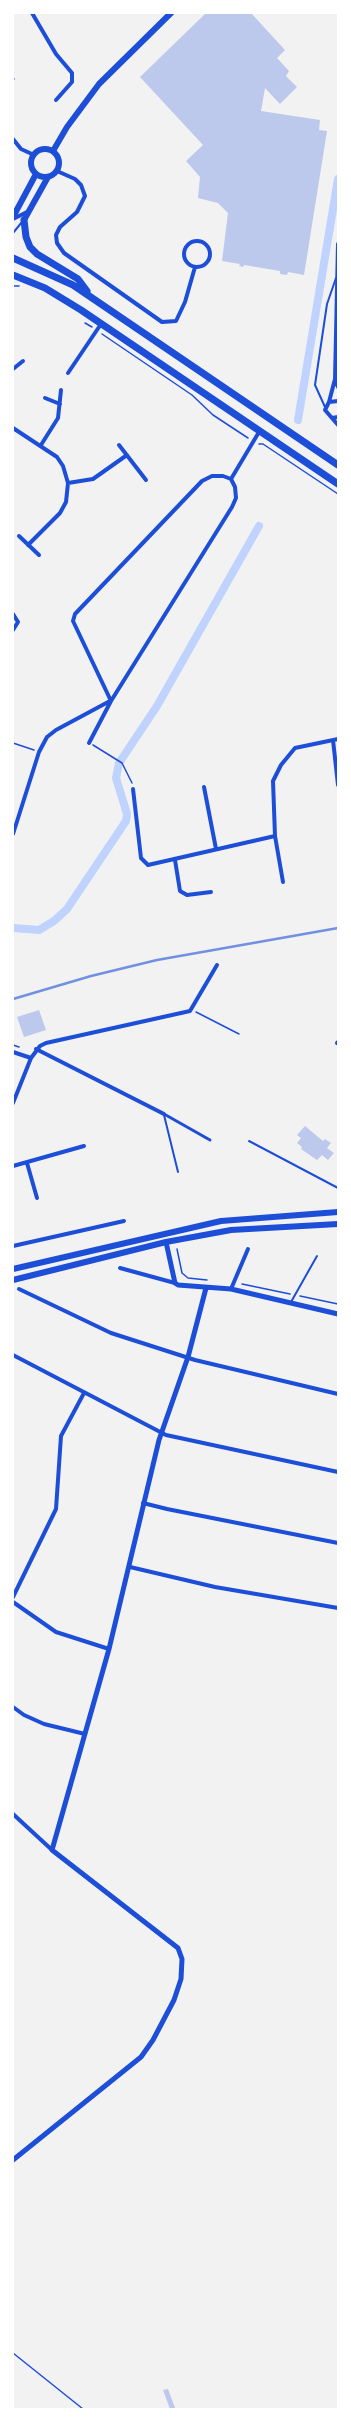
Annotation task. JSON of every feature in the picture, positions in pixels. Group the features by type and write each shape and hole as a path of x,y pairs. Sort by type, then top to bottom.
{"highway":[{"path":"24,220 26,237 30,247 37,254 78,279 91,296"},
{"path":"13,258 52,274 91,296 338,465"},
{"path":"13,276 55,294 338,484"}],"main road":[{"path":"53,151 67,127 100,84 172,13"},
{"path":"24,220 27,212 48,177 57,171 59,160 53,151 43,149 34,155 31,164 36,174 48,177"},
{"path":"13,218 36,174"},
{"path":"13,1269 224,1220 338,1212"},
{"path":"13,1280 166,1242 231,1230 338,1224"}],"street":[{"path":"32,13 56,54 72,73 72,82 56,100"},
{"path":"13,139 24,151 34,155"},
{"path":"57,171 75,179 81,185 85,196 77,212 60,227 56,235 57,243 64,253 162,322 176,321 185,302 195,267"},
{"path":"13,210 20,204"},
{"path":"13,218 27,212"},
{"path":"200,241 207,245 211,254 207,263 195,267 187,262 184,253 188,245 200,241"},
{"path":"338,244 336,278 335,379 329,402 326,407 326,412 338,425"},
{"path":"68,373 101,324"},
{"path":"13,369 23,361"},
{"path":"335,379 338,387"},
{"path":"41,445 58,418 61,390"},
{"path":"45,398 60,404"},
{"path":"329,402 338,401"},
{"path":"332,418 338,417"},
{"path":"13,428 58,457 65,470 68,482 66,502 60,513 28,545"},
{"path":"13,435 17,432"},
{"path":"231,479 259,432"},
{"path":"120,445 146,480"},
{"path":"68,482 93,479 127,455"},
{"path":"89,743 111,701 232,507 236,498 235,487 231,479 223,476 212,476 202,481 75,614 73,621 111,701"},
{"path":"20,536 39,555"},
{"path":"13,614 18,622 13,630"},
{"path":"13,834 39,752 47,737 56,730 111,701"},
{"path":"283,882 275,836 273,781 281,764 295,748 338,738"},
{"path":"333,740 338,785"},
{"path":"204,787 216,849"},
{"path":"134,789 141,858 148,865 275,836"},
{"path":"174,860 180,891 187,896 211,892"},
{"path":"13,1103 36,1049 46,1043 190,1011 217,965"},
{"path":"36,1049 164,1114 210,1140"},
{"path":"13,1052 31,1058"},
{"path":"13,1166 84,1146"},
{"path":"27,1163 37,1198"},
{"path":"13,1246 124,1221"},
{"path":"164,1233 175,1283"},
{"path":"230,1289 248,1249"},
{"path":"120,1268 175,1283 206,1288 230,1289 338,1314"},
{"path":"52,1850 109,1649 130,1567 143,1502 161,1433 188,1358 206,1288"},
{"path":"19,1289 112,1332 188,1358 338,1394"},
{"path":"13,1355 161,1433 338,1472"},
{"path":"13,1597 56,1510 61,1436 84,1393"},
{"path":"143,1502 167,1509 338,1543"},
{"path":"130,1567 215,1587 338,1608"},
{"path":"13,1602 56,1632 109,1649"},
{"path":"13,1707 24,1716 44,1724 85,1734"},
{"path":"13,1814 52,1850 178,1948 182,1959 181,1979 174,2000 153,2040 141,2057 13,2160"}],"lane":[{"path":"13,233 24,220"},
{"path":"326,407 315,385 327,304 336,278"},
{"path":"164,1114 178,1172"},
{"path":"249,1141 330,1182 338,1188"},
{"path":"290,1303 317,1256"}],"path":[{"path":"13,286 24,288"},
{"path":"80,318 192,395 213,416 248,438"},
{"path":"257,443 263,444 338,494"},
{"path":"13,742 39,752"},
{"path":"89,743 122,763 131,778 134,789"},
{"path":"191,1009 239,1034"},
{"path":"177,1249 182,1273 188,1278 211,1281"},
{"path":"236,1283 290,1294"},
{"path":"300,1296 338,1304"},
{"path":"13,2353 83,2409"}],"building":[{"path":"206,13 251,13 285,50 277,58 289,71 286,76 297,87 280,104 265,88 261,111 320,120 319,130 327,131 304,275 288,272 287,275 280,274 280,271 244,265 243,267 239,266 240,264 222,261 228,213 218,203 198,198 200,177 186,161 203,145 140,77"},
{"path":"39,1010 46,1030 24,1037 17,1017"},
{"path":"305,1126 323,1141 325,1139 331,1143 327,1148 334,1153 328,1160 322,1155 317,1160 301,1149 302,1147 297,1143 301,1138 297,1135"},
{"path":"168,2389 175,2408 172,2409 170,2409 163,2390"}],"waterway":[{"path":"298,420 338,179"},
{"path":"13,928 39,930 54,921 67,909 126,821 127,814 116,778 119,763 157,706 259,526"}],"railway":[{"path":"13,999 91,976 157,960 338,928"}]}
